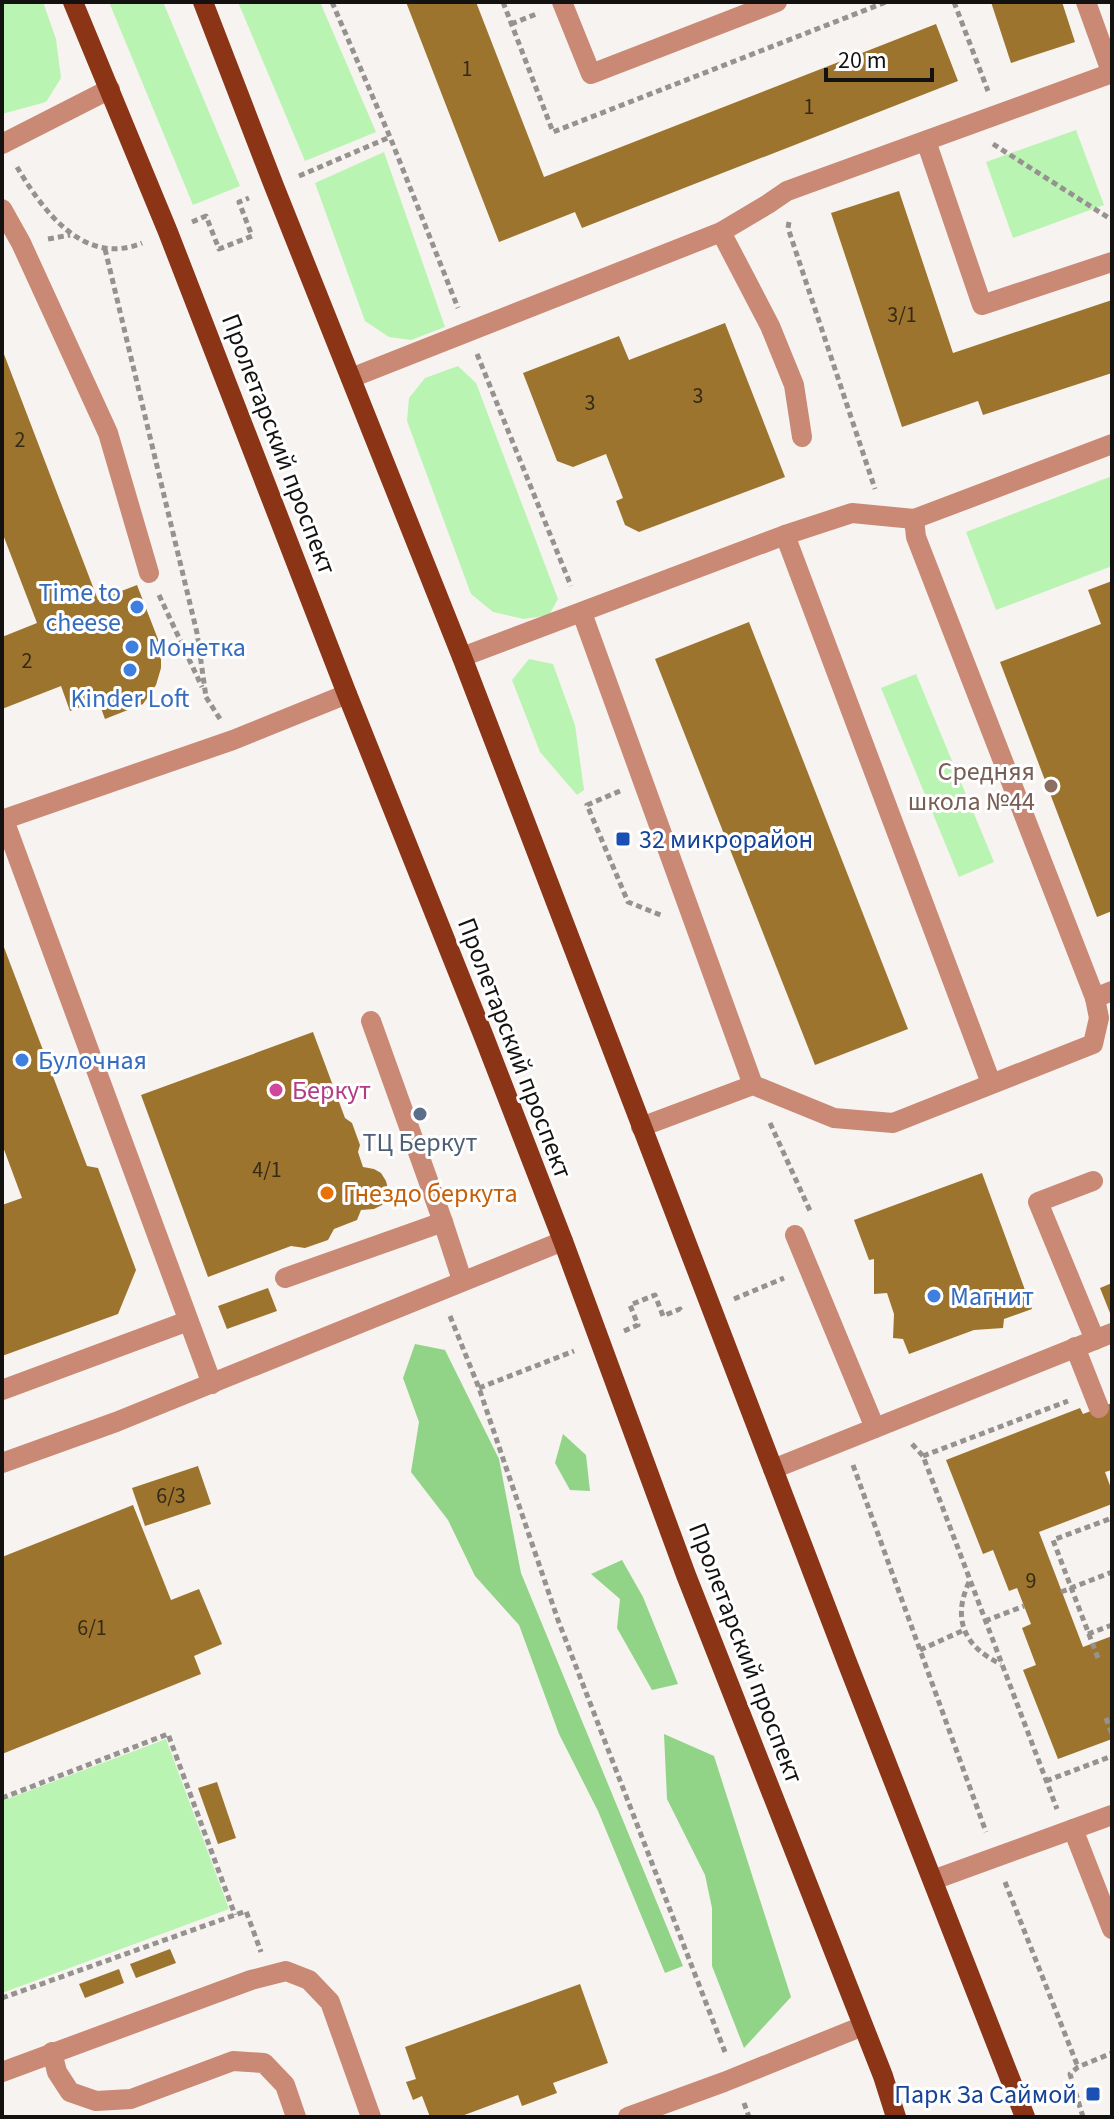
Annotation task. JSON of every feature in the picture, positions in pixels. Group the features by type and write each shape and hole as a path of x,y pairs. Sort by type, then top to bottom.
{"main road":[{"name":"Пролетарский проспект","path":"73,2 479,1022 686,1575 883,2076 896,2117"},
{"path":"203,2 462,657 1025,2117"}],"street":[{"path":"562,2 591,74 777,2"},
{"path":"351,378 721,232 787,191 1112,73 1086,2"},
{"path":"3,143 110,89"},
{"path":"926,141 982,305 1112,262"},
{"path":"2,209 21,243 108,433 149,573"},
{"path":"721,232 770,326 794,385 802,437"},
{"path":"462,657 785,535 852,513 914,519 1112,444"},
{"path":"641,1127 753,1085 834,1118 893,1123 1093,1044 1103,994 916,537 914,519"},
{"path":"785,535 991,1083"},
{"path":"582,613 753,1085"},
{"path":"212,1384 3,820 233,740 347,694"},
{"path":"371,1021 462,1280"},
{"path":"773,1469 1104,1336 1038,1202 1093,1181"},
{"path":"285,1278 443,1222"},
{"path":"795,1235 883,1425"},
{"path":"2,1463 116,1422 563,1241"},
{"path":"2,1390 188,1321"},
{"path":"1075,1347 1096,1400"},
{"path":"933,1880 1112,1815"},
{"path":"1069,1831 1112,1929"},
{"path":"2,2072 251,1980 286,1971 309,1980 330,2002 371,2117"},
{"path":"628,2117 863,2026"},
{"path":"52,2052 57,2072 70,2092 96,2101 131,2099 233,2061 264,2063 285,2085 296,2117"}],"path":[{"path":"954,2 997,114"},
{"path":"206,216 219,249 252,236 239,202 390,137"},
{"path":"985,140 1112,220"},
{"path":"3,143 35,197 71,235 105,249 197,633 206,697"},
{"path":"790,213 788,228 877,494"},
{"path":"149,573 206,697 233,740"},
{"path":"643,781 587,805 628,902 696,929"},
{"path":"753,1085 812,1217"},
{"path":"479,1388 638,1325 630,1305 655,1295 663,1316 680,1309 685,1319 809,1269"},
{"path":"439,1290 479,1388 558,1620 749,2117"},
{"path":"923,1456 1096,1400"},
{"path":"883,1425 923,1456 1046,1781 1069,1831"},
{"path":"844,1441 995,1857 1078,2067"},
{"path":"1098,1658 1053,1540 1112,1518"},
{"path":"1061,1592 1112,1572"},
{"path":"970,1581 962,1596 964,1630 985,1657 1001,1664"},
{"path":"985,1621 1024,1606"},
{"path":"1088,1634 1112,1625"},
{"path":"920,1650 964,1630"},
{"path":"1106,1718 1112,1734"},
{"path":"2,1798 168,1734 235,1915"},
{"path":"1046,1781 1112,1756"},
{"path":"2,1998 246,1911 270,1975"},
{"path":"1083,2117 1070,2074 1078,2067 1112,2053"}],"green space":[{"path":"2,2 43,2 56,39 61,78 46,102 2,114"},
{"path":"109,2 163,2 240,186 193,205"},
{"path":"238,2 320,2 376,132 305,161"},
{"path":"1076,130 1104,205 1013,238 986,162"},
{"path":"384,152 445,327 411,340 389,337 365,321 315,183"},
{"path":"458,366 476,383 558,599 549,615 524,619 493,612 471,594 407,421 409,398 425,378"},
{"path":"1112,476 1112,566 996,610 966,532"},
{"path":"529,659 553,664 575,725 584,790 577,795 540,752 512,680"},
{"path":"916,674 994,862 959,877 881,688"},
{"path":"415,1344 445,1350 499,1459 521,1573 683,1966 665,1973 598,1811 559,1734 519,1625 475,1576 448,1520 411,1472 419,1422 403,1378"},
{"path":"563,1434 586,1455 590,1491 570,1490 555,1463"},
{"path":"622,1560 643,1597 678,1684 652,1690 617,1628 620,1599 591,1574"},
{"path":"664,1734 714,1756 791,1997 744,2048 712,1966 712,1908 705,1875 667,1799"},
{"path":"166,1739 229,1909 2,1993 2,1801"}],"building":[{"path":"406,2 476,2 544,177 936,24 958,81 582,228 575,212 499,242"},
{"path":"991,2 1062,2 1075,42 1011,63"},
{"path":"899,191 953,353 1112,300 1112,373 983,415 978,401 902,427 831,213"},
{"path":"725,323 785,477 639,532 625,525 616,501 623,498 606,454 573,467 557,461 523,373 619,336 629,360"},
{"path":"2,349 98,600 137,585 161,647 161,668 156,685 143,704 105,719 98,700 70,711 61,686 2,709 2,637 37,623 2,532"},
{"path":"1112,581 1112,911 1097,917 1000,662 1101,624 1088,590"},
{"path":"749,622 908,1029 815,1065 655,659"},
{"path":"2,942 87,1166 98,1168 136,1270 118,1314 2,1356 2,1205 22,1198 2,1144"},
{"path":"313,1032 345,1118 352,1123 360,1145 358,1152 363,1167 381,1173 388,1189 386,1197 382,1205 361,1210 357,1220 334,1229 328,1240 305,1248 291,1246 208,1277 141,1095"},
{"path":"982,1173 1032,1309 1004,1319 1003,1328 974,1330 909,1354 903,1339 893,1338 894,1314 887,1293 874,1294 874,1259 869,1260 854,1220"},
{"path":"1112,1283 1112,1318 1100,1288"},
{"path":"268,1288 277,1311 227,1329 218,1306"},
{"path":"1112,1403 1112,1470 1105,1472 1112,1491 1112,1504 1039,1532 1083,1647 1112,1636 1112,1739 1058,1759 1023,1670 1036,1665 1022,1628 1031,1624 1017,1588 1009,1591 993,1550 983,1554 946,1460 1080,1408 1083,1414"},
{"path":"198,1466 211,1504 145,1526 132,1488"},
{"path":"133,1505 171,1600 199,1589 222,1644 194,1656 201,1674 2,1754 2,1557"},
{"path":"217,1782 236,1838 218,1844 198,1788"},
{"path":"170,1949 176,1963 136,1978 130,1964"},
{"path":"119,1969 124,1983 85,1998 79,1984"},
{"path":"580,1984 608,2063 553,2083 557,2093 522,2106 518,2095 459,2117 430,2117 422,2096 413,2100 406,2082 416,2079 405,2047"}],"place":[{"name":"Time to cheese","path":"137,607"},
{"name":"Монетка","path":"132,647"},
{"name":"Kinder Loft","path":"130,670"},
{"name":"Средняя школа №44","path":"1051,786"},
{"name":"32 микрорайон","path":"623,839"},
{"name":"Булочная","path":"22,1060"},
{"name":"Беркут","path":"276,1090"},
{"name":"ТЦ Беркут","path":"420,1114"},
{"name":"Гнездо беркута","path":"327,1193"},
{"name":"Магнит","path":"934,1296"},
{"name":"Парк За Саймой","path":"1093,2094"}]}
